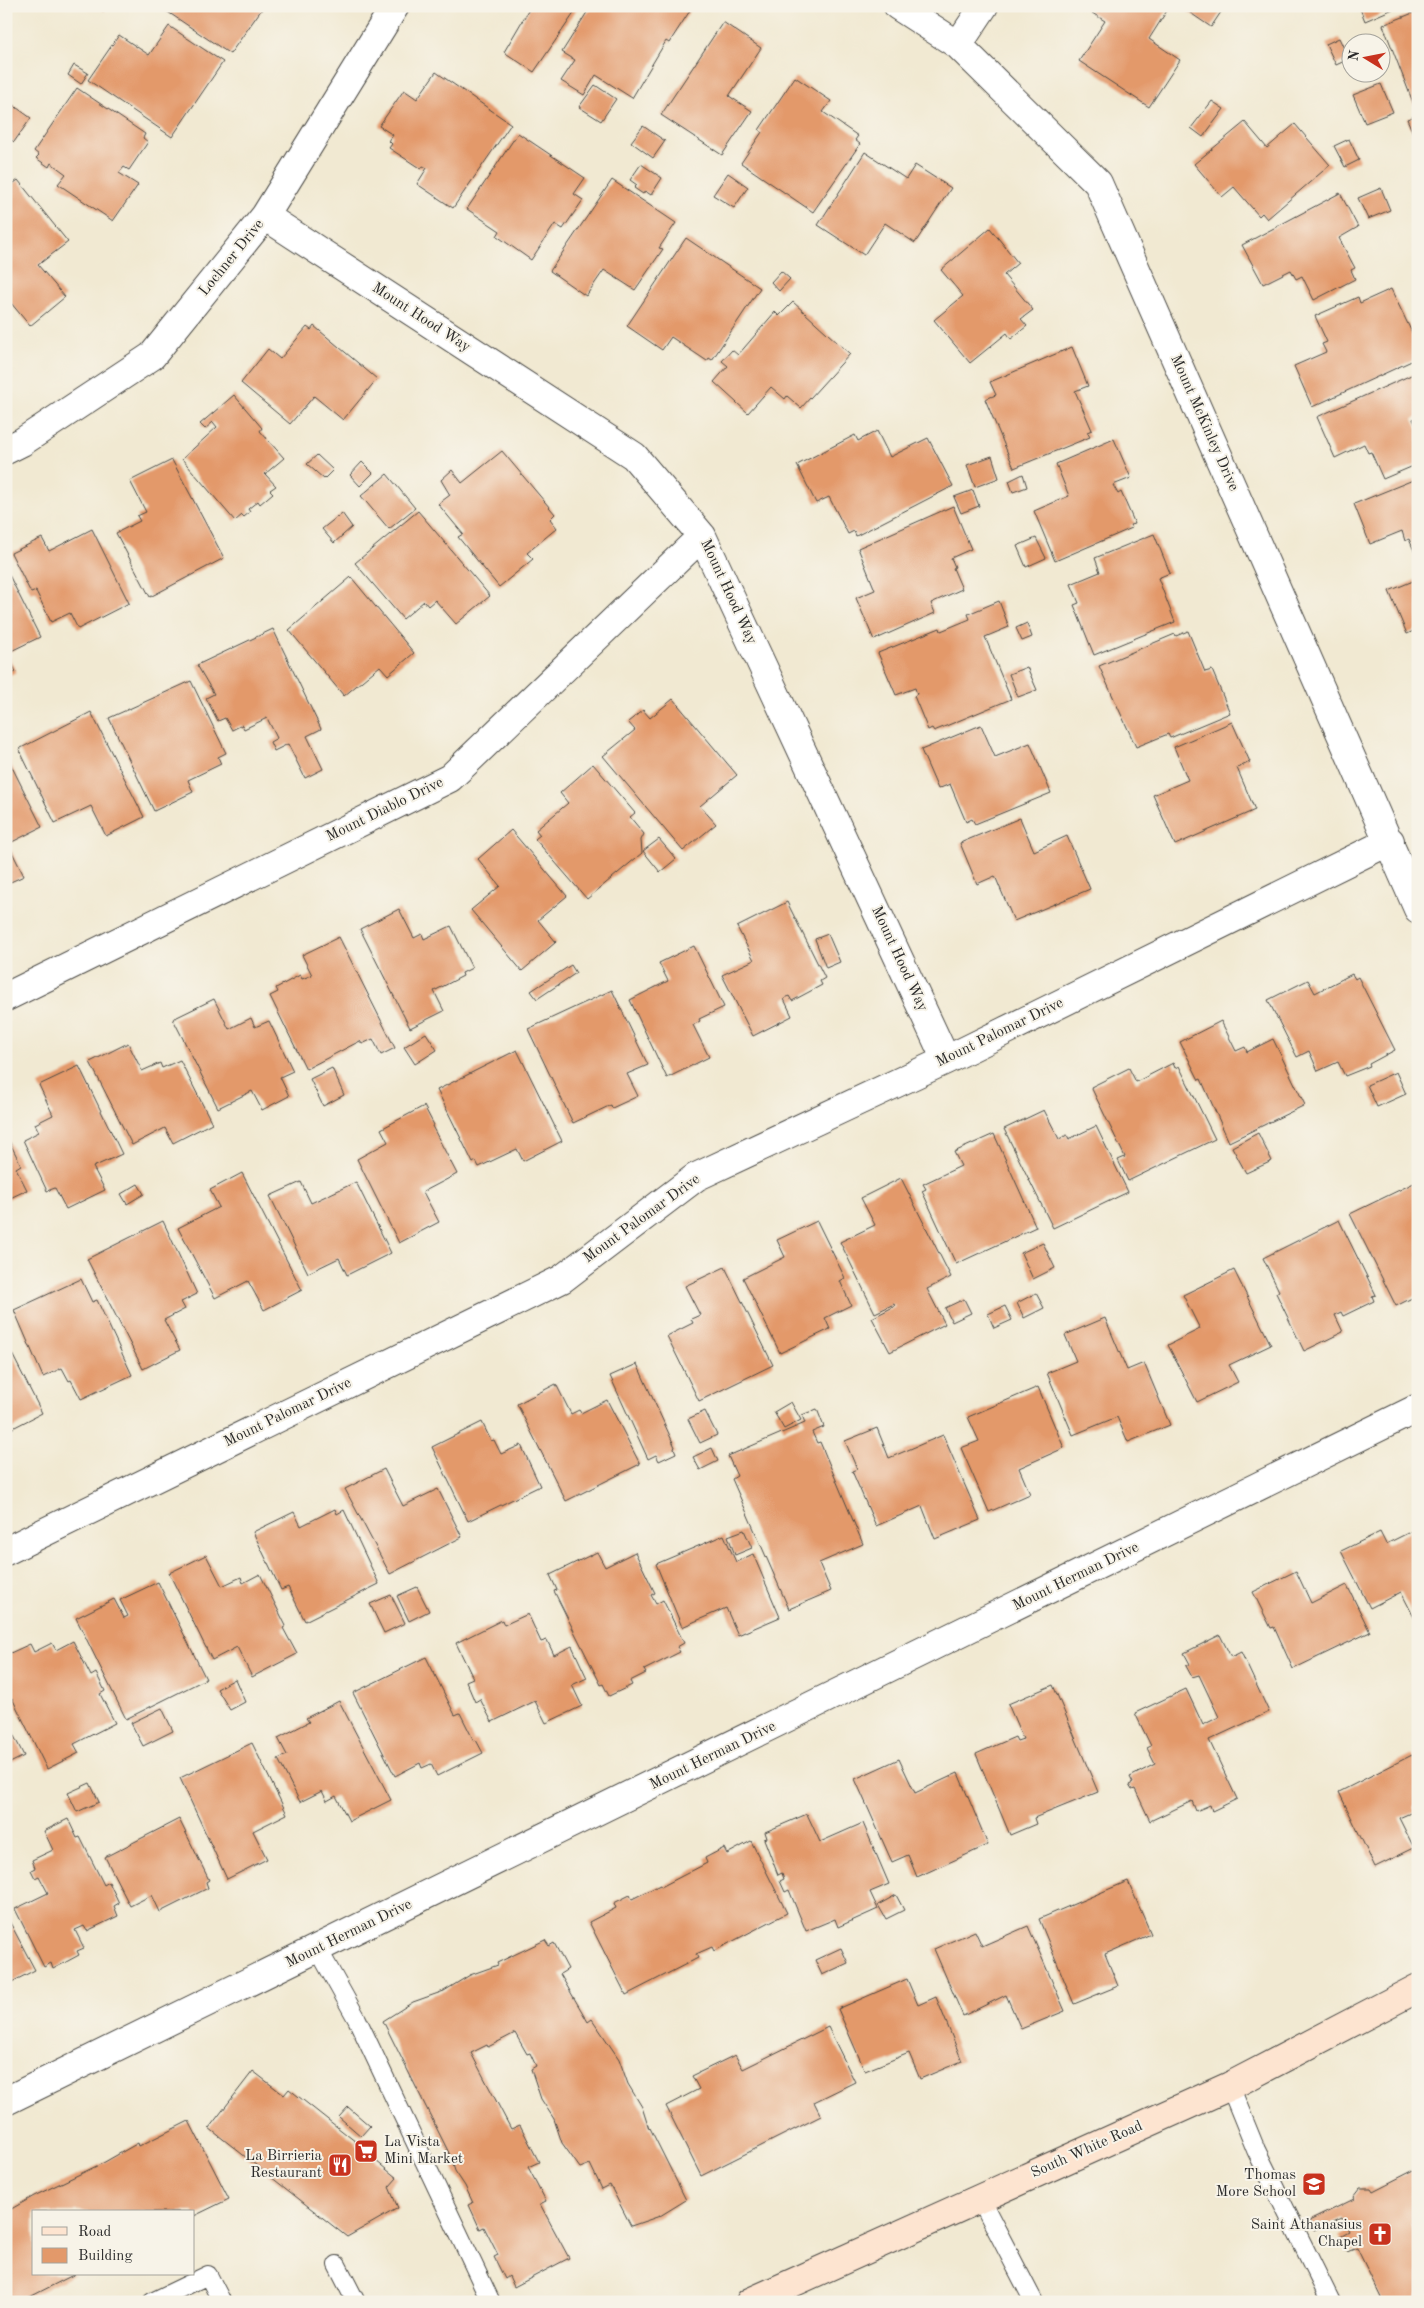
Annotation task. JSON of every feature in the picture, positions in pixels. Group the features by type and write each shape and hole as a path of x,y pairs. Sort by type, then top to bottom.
{"main road":[{"name":"South White Road","path":"750,2302 1230,2086 1418,1988"}],"street":[{"name":"Lochner Drive","path":"6,450 22,442 152,356 265,216 395,6"},
{"name":"Mount McKinley Drive","path":"898,6 958,45 1098,183 1418,909"},
{"path":"958,45 984,6"},
{"name":"Mount Hood Way","path":"265,216 634,456 702,536 946,1060"},
{"name":"Mount Diablo Drive","path":"6,997 450,778 702,536"},
{"name":"Mount Palomar Drive","path":"6,1551 562,1279 696,1177 946,1060 1390,842"},
{"name":"Mount Herman Drive","path":"6,2101 1418,1408"}],"lane":[{"path":"318,1949 357,2019 491,2302"},
{"path":"1230,2086 1256,2150 1331,2302"},
{"path":"980,2198 1034,2302"},
{"path":"337,2265 356,2302"},
{"path":"152,2302 208,2275 222,2302"}],"building":[{"path":"97,6 108,6 104,11"},
{"path":"163,6 264,6 230,54 162,8"},
{"path":"531,6 579,6 534,72 504,52"},
{"path":"591,6 632,6 637,9 639,6 693,6 669,43 666,41 632,98 596,75 584,95 561,81 575,60 562,52"},
{"path":"1092,6 1163,6 1168,9 1149,39 1180,60 1149,107 1079,61 1105,21 1089,11"},
{"path":"1185,6 1225,6 1211,27 1186,10 1188,8"},
{"path":"1359,6 1400,6 1365,21"},
{"path":"1418,11 1418,104 1414,105 1392,48 1392,32 1386,32 1383,25"},
{"path":"723,22 761,48 729,96 752,111 722,155 661,115"},
{"path":"169,26 223,62 172,137 88,80 119,35 149,55"},
{"path":"1339,38 1342,44 1342,62 1336,65 1326,44"},
{"path":"74,65 88,73 81,84 68,75"},
{"path":"436,72 511,124 453,208 417,184 427,168 423,166 421,169 389,148 392,144 389,141 393,135 379,126 404,90 417,99"},
{"path":"795,77 831,101 823,112 858,136 855,140 860,144 813,212 741,163 762,132 759,130"},
{"path":"1381,84 1393,112 1365,123 1353,95"},
{"path":"595,85 616,99 601,121 579,107"},
{"path":"77,88 145,134 143,138 148,142 129,170 124,167 119,173 138,185 113,221 58,184 66,174 51,163 49,167 36,158 39,155 34,151"},
{"path":"1212,101 1224,109 1203,137 1191,128"},
{"path":"6,105 10,108 13,105 31,118 14,142 6,136"},
{"path":"1418,115 1418,145 1407,119"},
{"path":"1245,122 1267,148 1295,124 1330,165 1267,219 1262,213 1259,216 1234,187 1222,197 1194,164"},
{"path":"643,126 665,141 653,158 631,142"},
{"path":"518,133 585,178 574,194 583,200 563,229 555,224 531,260 497,236 500,231 467,209"},
{"path":"1349,139 1359,160 1345,167 1334,146"},
{"path":"865,152 906,179 915,165 951,188 915,243 885,223 864,255 818,225"},
{"path":"641,164 662,178 651,195 645,191 643,194 634,188 637,185 630,180"},
{"path":"728,173 748,187 734,208 713,195"},
{"path":"18,180 68,242 38,265 65,297 30,326 6,297 6,189"},
{"path":"612,180 676,223 659,248 663,249 635,290 604,270 586,296 550,271"},
{"path":"1381,188 1390,210 1368,219 1358,198"},
{"path":"1340,193 1358,227 1339,238 1355,268 1351,270 1355,279 1314,300 1302,276 1296,279 1291,270 1263,284 1242,245"},
{"path":"990,228 1018,263 1004,275 1033,310 1021,319 1027,326 1011,339 1007,333 970,363 934,320 963,296 941,270"},
{"path":"686,238 760,288 712,360 709,358 707,361 671,337 662,350 627,326"},
{"path":"781,271 790,279 779,291 771,282"},
{"path":"1391,289 1418,345 1418,358 1312,407 1294,366 1326,352 1322,344 1327,342 1315,316 1358,297 1360,303"},
{"path":"793,302 850,354 801,408 787,396 785,399 771,387 748,413 714,382 728,366 722,361 732,350 738,355 775,312 779,316"},
{"path":"314,326 377,379 343,420 314,396 290,424 241,383 268,349 280,359 307,327 311,330"},
{"path":"1072,347 1088,386 1075,391 1092,430 1087,432 1090,437 1014,468 985,399 996,395 990,382"},
{"path":"1418,372 1418,417 1413,419 1418,430 1418,464 1383,479 1371,452 1368,453 1364,444 1335,458 1317,417"},
{"path":"234,395 262,428 260,431 284,458 265,474 276,486 270,490 273,493 260,504 258,501 248,509 250,512 244,517 242,515 235,521 182,459 217,427 213,422 205,429 200,424"},
{"path":"877,431 890,457 928,438 953,486 856,536 854,531 848,534 829,497 816,503 797,465 855,435 858,441"},
{"path":"1114,439 1131,478 1113,485 1118,494 1121,492 1135,524 1130,525 1132,528 1055,561 1034,511 1069,496 1056,464"},
{"path":"502,451 555,514 550,519 557,528 527,553 533,559 499,587 458,537 463,534 438,504 450,495 441,480 452,470 462,483"},
{"path":"317,455 333,470 324,479 307,464"},
{"path":"992,456 999,478 975,487 967,465"},
{"path":"172,460 224,558 150,597 116,533 140,521 137,516 146,512 130,481"},
{"path":"362,462 373,473 360,486 350,475"},
{"path":"387,474 415,508 389,529 361,496"},
{"path":"1023,474 1027,487 1013,492 1009,481"},
{"path":"1418,478 1418,560 1409,539 1405,541 1402,531 1370,544 1354,504"},
{"path":"973,490 979,506 961,513 954,497"},
{"path":"953,506 971,549 951,558 962,589 931,603 935,613 874,640 856,598 875,590 858,548"},
{"path":"418,511 490,596 456,624 435,600 428,606 424,601 403,619 355,563"},
{"path":"342,513 352,527 334,543 322,529"},
{"path":"92,529 129,603 78,629 70,613 51,622 36,591 31,593 11,553 42,538 49,551"},
{"path":"1154,534 1170,573 1158,578 1175,622 1094,655 1074,605 1079,603 1071,584 1100,572 1095,558"},
{"path":"1036,538 1046,558 1026,567 1017,546"},
{"path":"6,569 40,637 7,653 16,672 6,677"},
{"path":"351,577 414,653 388,675 380,666 344,696 289,630"},
{"path":"1418,579 1418,629 1407,634 1389,591"},
{"path":"999,601 1009,627 985,637 1011,699 934,731 932,728 928,730 914,696 917,694 915,688 896,695 878,653 940,628 941,631 970,619 968,614"},
{"path":"1027,623 1032,637 1022,641 1016,628"},
{"path":"273,629 321,729 307,736 323,769 305,778 288,744 274,751 270,742 277,738 267,718 244,729 242,725 232,730 225,718 218,721 206,698 214,694 197,665"},
{"path":"1188,631 1205,672 1212,670 1230,713 1170,738 1168,734 1136,747 1099,666 1175,634 1176,636"},
{"path":"1027,667 1037,690 1018,697 1009,674"},
{"path":"191,681 226,753 218,757 221,764 188,780 193,792 154,811 109,718"},
{"path":"673,699 737,775 700,806 716,824 683,851 603,756 635,730 628,722 643,710 650,718"},
{"path":"91,712 144,817 106,836 91,806 55,823 19,749"},
{"path":"1232,722 1250,762 1237,768 1255,810 1175,845 1153,795 1188,780 1174,747"},
{"path":"981,725 995,757 1030,743 1051,793 975,824 972,819 966,822 950,784 938,789 921,750"},
{"path":"8,759 42,827 8,844 24,876 6,884"},
{"path":"593,764 635,813 630,817 644,834 641,840 642,853 587,899 535,839 540,835 536,830 568,803 560,793"},
{"path":"1020,818 1034,851 1067,836 1090,889 1014,921 995,876 977,884 960,843"},
{"path":"511,830 567,896 538,920 556,942 522,971 471,910 500,886 478,859"},
{"path":"659,839 676,859 660,872 643,851"},
{"path":"787,902 825,978 820,981 822,985 792,1001 789,996 784,999 792,1016 753,1036 722,975 754,960 737,927"},
{"path":"399,909 414,938 422,934 424,939 451,926 472,968 462,973 463,976 434,991 444,1011 410,1028 360,929"},
{"path":"828,934 840,962 826,968 815,939"},
{"path":"339,937 395,1048 381,1055 373,1039 362,1044 360,1041 306,1069 270,996 278,992 276,988 300,975 302,979 312,975 302,955"},
{"path":"694,946 724,1007 699,1019 700,1021 693,1025 709,1057 667,1078 630,1000 668,981 659,963"},
{"path":"571,965 576,973 537,999 531,991"},
{"path":"1352,974 1355,979 1358,977 1395,1050 1369,1064 1370,1066 1345,1076 1338,1062 1318,1071 1309,1051 1297,1057 1268,1000 1308,980 1315,993"},
{"path":"612,990 648,1065 627,1074 638,1096 612,1108 611,1105 573,1123 528,1029"},
{"path":"214,999 229,1029 251,1018 255,1027 269,1021 293,1071 280,1077 289,1096 262,1110 252,1091 218,1108 173,1019"},
{"path":"1221,1021 1236,1051 1245,1047 1247,1052 1273,1039 1305,1105 1229,1142 1201,1079 1199,1080 1180,1042"},
{"path":"426,1033 437,1050 415,1064 404,1047"},
{"path":"128,1043 142,1071 160,1063 162,1068 180,1060 212,1123 173,1143 165,1128 132,1145 90,1062"},
{"path":"517,1050 562,1141 523,1161 517,1149 479,1167 476,1161 473,1163 437,1090"},
{"path":"1173,1063 1175,1068 1179,1066 1215,1139 1128,1181 1118,1160 1125,1157 1091,1087 1129,1068 1136,1082"},
{"path":"79,1066 122,1154 93,1167 105,1190 66,1209 55,1188 47,1191 23,1140 39,1132 35,1124 53,1115 39,1085"},
{"path":"332,1068 344,1095 323,1106 310,1079"},
{"path":"1396,1072 1406,1094 1377,1107 1367,1085"},
{"path":"424,1106 434,1125 432,1126 457,1174 423,1192 439,1222 399,1243 357,1159 388,1142 381,1129"},
{"path":"1044,1110 1059,1139 1067,1135 1069,1139 1096,1126 1128,1192 1053,1228 1004,1129"},
{"path":"1258,1133 1272,1161 1246,1173 1232,1147"},
{"path":"994,1134 1036,1227 956,1264 922,1191 926,1189 923,1184 961,1166 954,1152"},
{"path":"6,1135 21,1165 16,1168 27,1190 6,1200"},
{"path":"242,1173 302,1290 264,1310 248,1281 215,1298 178,1228 219,1207 210,1190"},
{"path":"901,1178 951,1277 927,1289 945,1324 890,1352 872,1318 895,1306 894,1304 875,1313 840,1242 875,1225 861,1198"},
{"path":"1418,1181 1418,1295 1396,1306 1350,1214"},
{"path":"301,1182 311,1203 356,1182 391,1253 347,1275 339,1258 308,1273 270,1196"},
{"path":"138,1184 144,1194 127,1204 121,1194"},
{"path":"1339,1220 1376,1295 1372,1296 1374,1301 1343,1316 1341,1312 1335,1315 1343,1332 1304,1351 1276,1293 1279,1291 1263,1258"},
{"path":"163,1221 197,1294 181,1302 185,1309 164,1320 180,1350 143,1369 87,1259"},
{"path":"817,1221 845,1278 840,1281 851,1305 825,1318 830,1329 780,1353 743,1278 785,1257 777,1240"},
{"path":"1043,1243 1055,1268 1033,1279 1021,1253"},
{"path":"725,1267 773,1365 699,1401 667,1336 693,1323 691,1319 700,1315 685,1286"},
{"path":"1234,1270 1271,1345 1229,1365 1238,1382 1197,1402 1168,1345 1200,1329 1183,1295"},
{"path":"81,1279 92,1302 97,1300 132,1375 81,1399 62,1368 43,1377 14,1310"},
{"path":"1036,1293 1044,1308 1024,1318 1017,1303"},
{"path":"964,1299 971,1313 952,1322 945,1308"},
{"path":"1005,1306 1012,1320 994,1328 988,1314"},
{"path":"1105,1318 1127,1370 1144,1363 1170,1425 1128,1442 1117,1417 1073,1435 1047,1373 1076,1361 1065,1335"},
{"path":"6,1342 42,1413 11,1429 6,1418"},
{"path":"637,1364 675,1447 676,1453 659,1461 656,1455 648,1459 610,1376"},
{"path":"556,1384 571,1414 579,1410 581,1413 607,1400 640,1464 566,1501 517,1404"},
{"path":"1038,1387 1064,1448 1019,1468 1030,1494 989,1512 961,1448 979,1441 968,1417"},
{"path":"791,1402 801,1420 784,1429 774,1412"},
{"path":"817,1409 824,1427 812,1432 817,1443 820,1442 863,1544 819,1563 831,1591 789,1609 732,1479 737,1476 728,1456 805,1423 802,1415"},
{"path":"705,1411 717,1435 700,1443 688,1419"},
{"path":"482,1422 491,1441 494,1440 501,1454 521,1445 540,1486 468,1521 432,1447"},
{"path":"877,1428 889,1458 943,1435 980,1520 935,1539 922,1506 876,1526 852,1471 857,1469 845,1441"},
{"path":"712,1448 718,1461 700,1470 693,1457"},
{"path":"384,1469 403,1506 438,1489 462,1537 390,1574 345,1489"},
{"path":"335,1509 337,1514 344,1510 379,1584 305,1621 288,1587 281,1590 253,1532 294,1512 301,1526"},
{"path":"1418,1528 1418,1625 1401,1592 1370,1608 1341,1551 1380,1532 1386,1544"},
{"path":"744,1530 752,1548 735,1555 728,1536"},
{"path":"724,1535 736,1562 753,1554 780,1617 738,1635 726,1608 682,1627 656,1564"},
{"path":"597,1552 605,1567 635,1552 655,1593 651,1595 656,1604 663,1600 684,1643 677,1647 680,1652 644,1670 646,1673 630,1681 632,1685 609,1696 603,1684 601,1685 554,1591 557,1590 550,1575"},
{"path":"206,1555 222,1586 241,1577 243,1583 260,1574 286,1626 283,1628 297,1654 252,1677 237,1647 212,1660 169,1573"},
{"path":"1296,1571 1311,1603 1347,1585 1370,1632 1293,1669 1274,1627 1271,1628 1253,1592"},
{"path":"158,1582 206,1679 126,1719 76,1618 114,1599 124,1618 128,1616 120,1600"},
{"path":"417,1587 429,1611 409,1621 397,1596"},
{"path":"391,1595 405,1623 384,1633 370,1604"},
{"path":"528,1614 541,1642 547,1640 554,1655 572,1646 587,1678 572,1685 582,1706 546,1723 535,1701 492,1722 480,1699 475,1702 466,1681 473,1678 456,1643 502,1620 504,1625"},
{"path":"1220,1635 1231,1657 1241,1652 1269,1712 1209,1740 1237,1799 1212,1811 1210,1805 1196,1811 1192,1801 1150,1821 1135,1789 1132,1790 1129,1785 1133,1783 1130,1777 1155,1764 1147,1748 1151,1746 1135,1713 1186,1689 1203,1725 1219,1717 1199,1675 1192,1677 1186,1666 1190,1664 1184,1653"},
{"path":"73,1641 91,1676 96,1673 105,1691 100,1694 115,1723 74,1744 79,1753 47,1769 12,1698 9,1700 6,1694 6,1655 30,1644 34,1652 52,1643 56,1650"},
{"path":"426,1657 455,1715 460,1713 474,1741 476,1740 483,1753 437,1776 431,1764 422,1768 420,1763 395,1776 353,1693"},
{"path":"235,1679 245,1702 230,1710 217,1689"},
{"path":"1053,1685 1098,1792 1034,1818 1036,1824 1010,1835 976,1754 1015,1737 1017,1741 1023,1739 1008,1704"},
{"path":"339,1701 391,1800 349,1821 336,1796 327,1801 322,1791 300,1802 278,1759 287,1755 278,1738 309,1722 306,1718"},
{"path":"162,1708 173,1731 143,1746 131,1723"},
{"path":"6,1720 24,1756 6,1765"},
{"path":"252,1743 287,1814 253,1831 267,1859 227,1879 180,1778"},
{"path":"1412,1755 1418,1766 1418,1805 1412,1807 1415,1811 1399,1818 1414,1848 1375,1867 1339,1792"},
{"path":"899,1759 915,1793 958,1773 988,1845 917,1877 908,1855 892,1862 855,1779"},
{"path":"90,1783 99,1802 77,1812 68,1793"},
{"path":"807,1814 820,1842 863,1823 889,1884 870,1892 878,1909 838,1927 835,1919 806,1931 789,1890 785,1892 780,1881 784,1879 782,1873 778,1875 764,1839 767,1838 765,1832"},
{"path":"68,1819 77,1838 80,1837 104,1885 109,1882 119,1903 114,1906 118,1916 87,1931 84,1926 75,1930 84,1948 77,1951 79,1955 53,1969 51,1963 44,1967 15,1909 48,1893 39,1876 35,1878 31,1870 35,1868 32,1860 53,1850 44,1831"},
{"path":"179,1819 209,1880 206,1882 208,1888 160,1912 152,1895 130,1906 105,1857"},
{"path":"751,1841 787,1913 714,1951 712,1947 696,1954 698,1958 626,1995 589,1922 616,1908 614,1903 630,1895 632,1899 660,1885 661,1887 707,1863 705,1858 724,1848 727,1854"},
{"path":"1128,1881 1151,1934 1105,1954 1118,1986 1074,2004 1039,1919"},
{"path":"896,1895 904,1910 886,1919 878,1905"},
{"path":"6,1915 35,1970 6,1985"},
{"path":"1028,1926 1065,2011 1021,2029 1006,1995 963,2016 934,1949 975,1931 982,1946"},
{"path":"545,1940 549,1946 554,1943 568,1969 560,1974 588,2022 592,2019 619,2059 628,2084 642,2107 649,2129 686,2200 660,2216 631,2226 610,2185 602,2189 590,2164 580,2168 562,2143 554,2119 541,2099 531,2069 536,2066 530,2053 527,2054 515,2033 488,2047 487,2045 471,2053 511,2129 520,2125 539,2162 528,2167 546,2201 540,2204 569,2258 514,2287 509,2276 505,2279 494,2257 498,2255 484,2227 480,2229 469,2205 473,2203 455,2171 450,2155 383,2021 413,2002 444,1991 470,1975 498,1965 497,1963"},
{"path":"841,1948 848,1963 822,1975 815,1960"},
{"path":"907,1979 918,2005 936,1997 962,2061 920,2079 909,2053 865,2071 838,2009"},
{"path":"828,2027 855,2082 814,2102 821,2116 701,2176 666,2106 699,2089 692,2076 735,2055 743,2069"},
{"path":"253,2071 284,2095 289,2089 356,2142 355,2144 397,2178 389,2187 398,2208 347,2237 209,2128"},
{"path":"348,2107 370,2126 361,2136 339,2117"},
{"path":"189,2121 229,2199 195,2216 195,2210 32,2210 32,2276 71,2276 20,2302 6,2302 6,2212 34,2196 103,2163 138,2143 139,2146"},
{"name":"Saint Athanasius Chapel","path":"1418,2168 1418,2219 1410,2223 1418,2238 1418,2302 1383,2302 1357,2248 1347,2252 1340,2236 1349,2231 1342,2218 1314,2231 1309,2221 1354,2199 1353,2197 1360,2188 1371,2188 1373,2191"}],"place":[{"name":"La Vista Mini Market","path":"366,2151"},
{"name":"La Birrieria Restaurant","path":"340,2165"},
{"name":"Thomas More School","path":"1314,2184"},
{"name":"Saint Athanasius Chapel","path":"1380,2234"}]}
